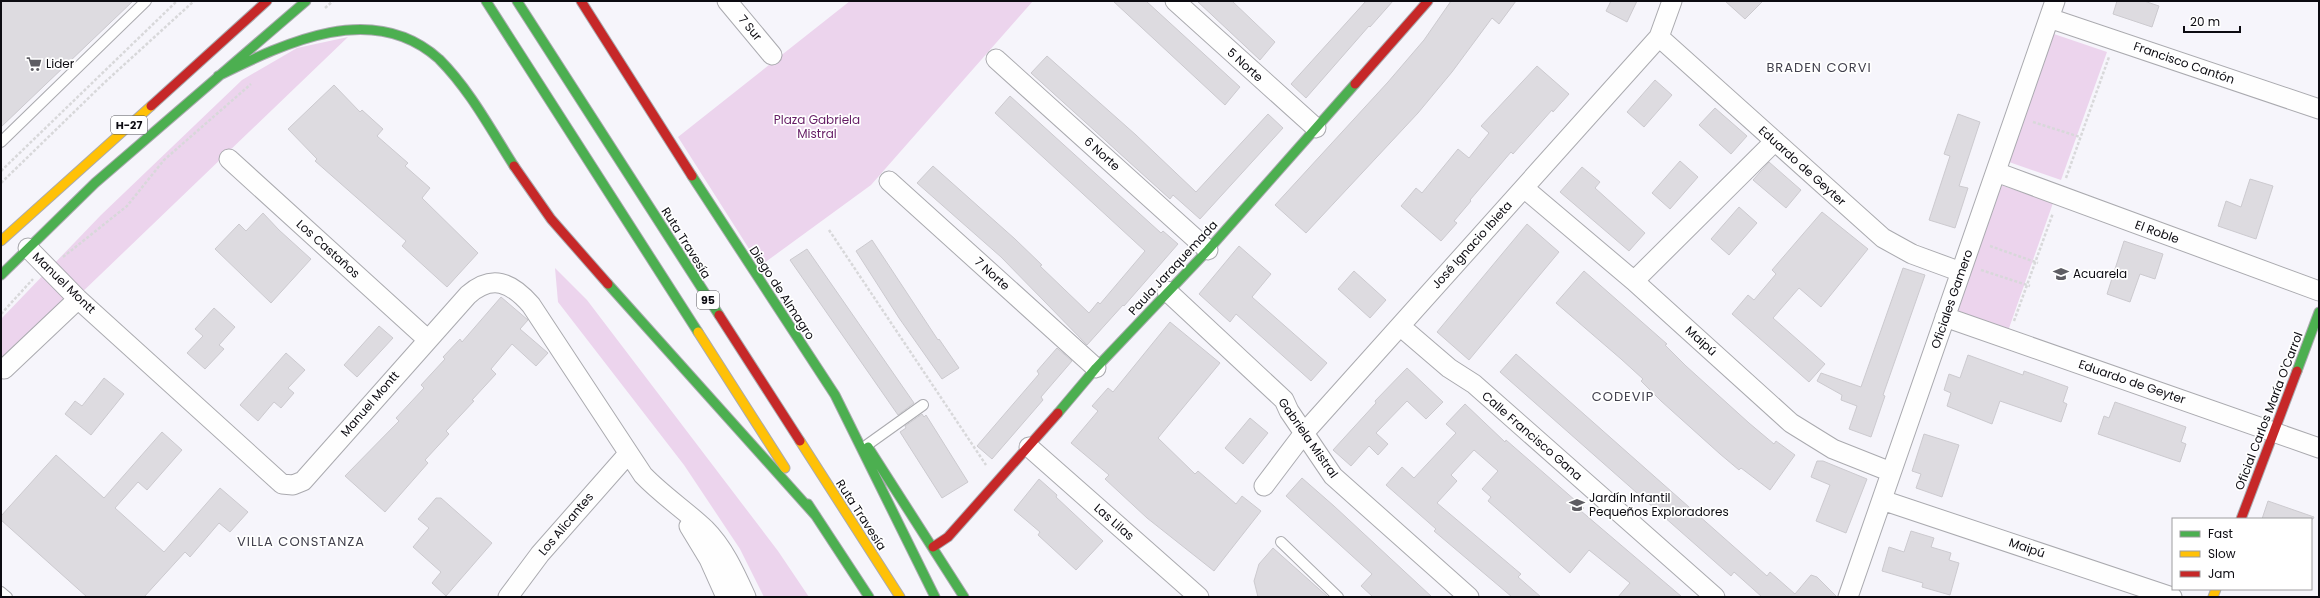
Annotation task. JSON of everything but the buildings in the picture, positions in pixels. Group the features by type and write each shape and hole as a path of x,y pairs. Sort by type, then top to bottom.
{"main road":[{"path":"258,9 264,1"},
{"name":"H-27","path":"1,240 268,1"},
{"name":"H-27","path":"1,276 95,183 306,1"},
{"name":"95","path":"486,1 868,597"},
{"name":"Ruta Travesía","path":"517,1 900,597"},
{"name":"Diego de Almagro","path":"582,1 751,269 835,395 964,597"},
{"name":"Paula Jaraquemada","path":"933,547 948,537 1029,447 1096,368 1167,291 1208,250 1425,2"},
{"path":"218,76 311,35 334,28 357,25 388,29 412,39 439,59 467,96 528,186 573,245 665,346 759,456 816,516"},
{"name":"Oficial Carlos María O'Carrol","path":"2241,518 2319,312"},
{"path":"835,395 918,566 935,597"}],"street":[{"name":"7 Sur","path":"727,1 772,55"},
{"name":"5 Norte","path":"1175,1 1316,128"},
{"name":"José Ignacio Ibieta","path":"1264,486 1304,433 1659,37 1672,1"},
{"name":"Francisco Cantón","path":"2052,9 2115,40 2319,108"},
{"name":"Oficiales Gamero","path":"1848,597 2052,9"},
{"name":"Eduardo de Geyter","path":"1659,37 1883,238 1912,254 1962,268"},
{"name":"6 Norte","path":"996,59 1208,250"},
{"path":"1634,281 1775,141"},
{"name":"Los Castaños","path":"229,159 427,339"},
{"name":"El Roble","path":"1996,172 2319,291"},
{"name":"7 Norte","path":"889,181 1096,368"},
{"name":"Maipú","path":"1524,188 1634,281 1803,432 1833,449 1891,472"},
{"name":"Manuel Montt","path":"28,248 78,298 282,484 293,485 303,481 427,339 468,295 481,285 500,283 515,290 531,305 628,454 643,474 676,506 706,530 717,544 727,559 746,597"},
{"name":"Gabriela Mistral","path":"1167,291 1284,400 1333,476 1469,597"},
{"path":"4,369 78,298"},
{"name":"Eduardo de Geyter","path":"1945,317 2319,448"},
{"name":"Calle Francisco Gana","path":"1400,326 1449,368 1474,384 1715,597"},
{"name":"Las Lilas","path":"1029,447 1199,597"},
{"name":"Los Alicantes","path":"508,597 540,554 628,454"},
{"name":"Maipú","path":"1882,500 2172,597"},
{"name":"Manuel Montt","path":"676,506 701,545 726,597"}],"lane":[{"path":"1,142 146,1"},
{"path":"867,445 923,405"},
{"path":"1281,542 1338,597"},
{"path":"1,592 6,597"}],"path":[{"path":"1,171 177,1"},
{"path":"1,183 104,83 194,1"},
{"path":"311,35 315,17 333,1"},
{"path":"2008,339 2029,285 2115,40"},
{"path":"1,314 31,281 127,206 164,160 256,80"},
{"path":"2015,116 2080,137"},
{"path":"829,230 998,482"},
{"path":"1972,239 2037,262"},
{"path":"1962,268 2029,285"}],"green space":[{"name":"Plaza Gabriela Mistral","path":"850,1 1033,1 871,185 760,266 678,137"},
{"path":"2054,34 2107,52 2061,180 2009,162"},
{"path":"348,37 1,370 1,319 101,215 242,80 297,48"},
{"path":"2001,185 2053,203 2008,331 1956,313"},
{"path":"555,268 587,300 778,551 809,597 764,597 740,549 684,465 558,302"}],"traffic: fast":[{"path":"1,275 95,183 306,1"},
{"path":"486,1 698,332"},
{"path":"517,1 719,315"},
{"path":"218,76 272,51 301,40 330,33 358,29 386,32 413,41 439,59 461,84 514,166"},
{"path":"1058,413 1096,368 1208,250 1355,84"},
{"path":"692,176 835,395"},
{"path":"608,284 816,516"},
{"path":"2297,371 2319,312"},
{"path":"835,395 935,597"},
{"path":"868,447 964,597"},
{"path":"808,504 869,597"}],"traffic: slow":[{"path":"1,241 151,106"},
{"path":"698,332 785,468"},
{"path":"800,441 900,597"},
{"path":"2213,597 2216,590"}],"traffic: jam":[{"path":"151,106 267,1"},
{"path":"581,1 692,176"},
{"path":"1355,84 1428,1"},
{"path":"514,166 551,219 608,284"},
{"path":"719,315 800,441"},
{"path":"2241,518 2297,371"},
{"path":"933,547 948,537 1058,413"}],"place":[{"name":"Lider","path":"34,64"},
{"name":"Acuarela","path":"2061,274"},
{"name":"Jardín Infantil Pequeños Exploradores","path":"1577,505"}],"district":[{"name":"BRADEN CORVI","path":"1819,67"},
{"name":"CODEVIP","path":"1623,396"},
{"name":"VILLA CONSTANZA","path":"301,541"}]}
